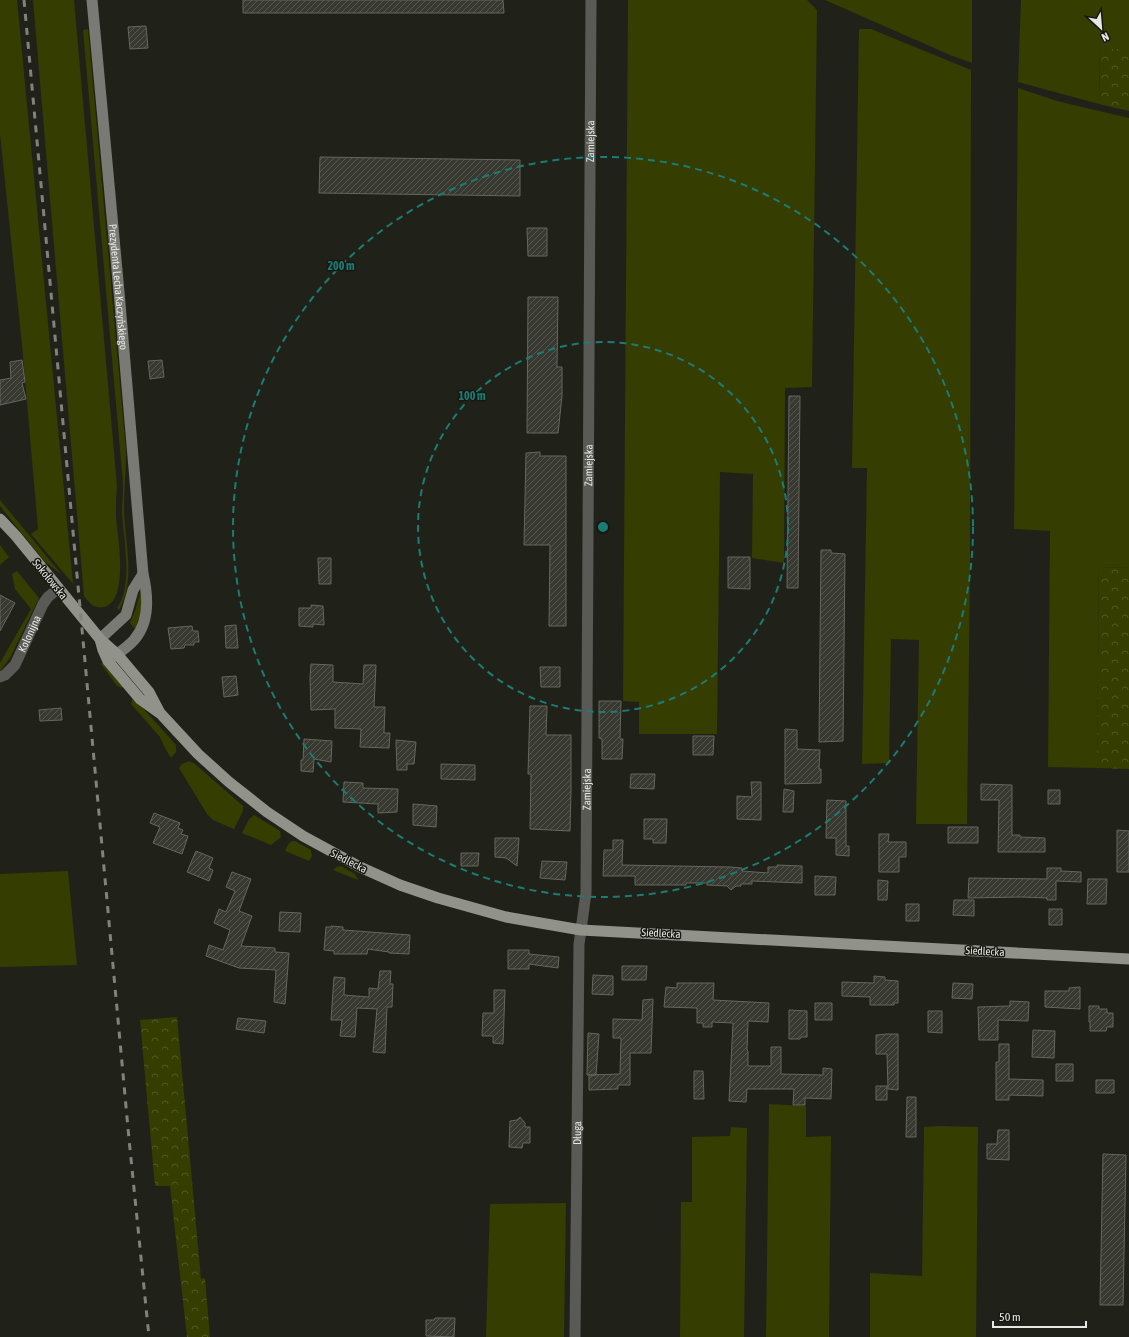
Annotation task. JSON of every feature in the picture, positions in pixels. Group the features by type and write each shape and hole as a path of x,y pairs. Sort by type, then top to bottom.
{"main road":[{"name":"Prezydenta Lecha Kaczyńskiego","path":"92,0 120,300 143,574 147,596 143,623 138,635 133,641 108,661"},
{"name":"Sokołowska","path":"0,519 16,536 100,639 117,654 149,692 161,714"},
{"path":"100,639 126,615 134,590 143,574"},
{"name":"Sokołowska","path":"100,639 108,661 140,698 161,714 198,754 229,782"},
{"name":"Siedlecka","path":"229,782 267,812 319,845 360,867 400,885 438,898 486,912 533,922 581,930 1129,959"}],"street":[{"name":"Zamiejska","path":"581,930 585,908 586,885 592,0"},
{"name":"Kolonijna","path":"0,676 5,675 15,665 44,604 48,597 58,589"},
{"name":"Długa","path":"575,1337 579,944 581,930"}],"green space":[{"path":"0,0 17,0 73,584 31,534 38,529 22,345 0,134"},
{"path":"33,0 74,0 117,486 116,517 120,553 119,581 117,593 112,602 104,607 92,605 84,596"},
{"path":"628,0 807,0 817,10 812,387 785,388 784,563 752,558 753,474 720,472 717,734 639,734 639,702 623,701"},
{"path":"825,0 972,0 972,63 950,55"},
{"path":"1021,0 1129,0 1129,49 1100,49 1099,104 1018,82"},
{"path":"88,29 126,451 124,510 128,574 124,598 119,610 117,608 122,599 126,576 126,550 122,514 123,483 83,30"},
{"path":"859,29 871,29 971,70 970,572 967,824 916,824 919,640 891,639 889,763 862,764 867,468 852,468"},
{"path":"1100,49 1129,49 1129,111 1099,104"},
{"path":"1018,88 1057,101 1129,118 1129,568 1099,567 1097,768 1048,767 1050,531 1014,529"},
{"path":"0,500 62,575 43,560 0,506"},
{"path":"0,545 9,557 0,565"},
{"path":"1099,567 1129,568 1129,769 1097,768"},
{"path":"17,571 39,598 10,658 0,671 0,663 31,609 15,589 12,574"},
{"path":"141,590 142,609 135,629 130,623"},
{"path":"103,662 123,686 122,688 117,686 101,664"},
{"path":"133,697 176,745 176,752 171,758 160,737 131,704"},
{"path":"189,761 195,764 243,806 243,811 234,829 213,820 207,814 179,768 182,764"},
{"path":"254,815 280,831 281,837 271,845 242,833 249,819"},
{"path":"295,841 311,850 312,856 309,861 285,851 289,843"},
{"path":"341,866 355,874 358,880 333,870"},
{"path":"68,871 77,965 0,967 0,874"},
{"path":"177,1017 201,1279 205,1278 210,1337 187,1337 170,1186 155,1186 140,1020"},
{"path":"769,1104 806,1106 806,1137 831,1136 829,1337 766,1337"},
{"path":"731,1127 747,1128 744,1337 680,1337 681,1202 692,1202 692,1137 730,1136"},
{"path":"924,1127 978,1127 976,1337 870,1337 870,1273 922,1276"},
{"path":"566,1203 564,1337 486,1337 490,1204"}],"building":[{"path":"243,0 503,0 504,13 243,13"},
{"path":"146,26 148,48 130,49 128,27"},
{"path":"320,157 520,160 520,196 319,193"},
{"path":"527,228 547,228 547,256 528,256"},
{"path":"528,297 558,297 557,367 562,367 562,396 558,433 527,433"},
{"path":"22,360 25,382 22,383 26,399 0,405 0,380 11,378 10,362"},
{"path":"162,360 164,377 150,379 148,361"},
{"path":"789,396 800,396 798,588 787,588"},
{"path":"540,452 540,456 566,456 566,626 549,626 550,545 524,545 526,453"},
{"path":"821,550 831,550 831,553 845,554 843,741 819,742"},
{"path":"728,557 750,557 750,589 728,588"},
{"path":"318,558 331,558 331,584 319,584"},
{"path":"0,595 15,603 0,631"},
{"path":"311,605 323,606 324,625 313,624 313,627 299,626 299,608 311,608"},
{"path":"236,625 238,648 226,648 225,626"},
{"path":"192,626 193,631 198,631 199,642 194,642 194,645 185,645 184,648 171,649 168,628"},
{"path":"311,664 333,665 333,682 363,684 364,665 376,665 374,707 385,707 384,733 390,733 389,748 360,747 361,729 335,728 335,709 311,710"},
{"path":"540,667 560,667 560,687 541,687"},
{"path":"236,676 238,695 224,697 222,677"},
{"path":"599,701 621,701 620,739 623,739 622,759 602,759 602,739 599,738"},
{"path":"530,706 547,706 546,735 571,735 570,831 530,829 531,774 528,774"},
{"path":"61,708 62,720 40,721 39,710"},
{"path":"785,729 797,730 797,749 820,750 819,769 821,769 821,783 785,784"},
{"path":"693,736 714,736 713,755 693,755"},
{"path":"304,739 332,741 331,762 314,759 313,772 301,771"},
{"path":"396,740 416,742 414,764 407,764 407,770 397,770"},
{"path":"441,764 475,765 475,780 441,779"},
{"path":"631,774 655,774 654,789 630,788"},
{"path":"344,782 363,783 363,788 398,789 397,812 378,813 378,804 343,802"},
{"path":"751,782 761,782 761,820 737,819 737,796 752,797"},
{"path":"981,784 1012,785 1012,835 1020,835 1020,837 1045,838 1045,852 998,852 999,800 981,800"},
{"path":"784,789 794,791 793,812 783,812"},
{"path":"1048,790 1060,790 1060,804 1048,804"},
{"path":"827,800 846,801 846,846 849,846 849,856 836,855 836,838 826,838"},
{"path":"413,804 437,806 436,827 413,825"},
{"path":"154,813 180,823 178,828 183,830 181,834 188,836 182,854 153,843 160,827 150,823"},
{"path":"644,819 667,819 666,843 653,843 653,839 644,839"},
{"path":"948,827 978,827 978,843 948,843"},
{"path":"1117,830 1129,831 1129,872 1117,872"},
{"path":"879,834 889,834 888,842 906,842 906,857 899,857 899,872 879,872"},
{"path":"495,838 519,838 517,866 506,858 495,857"},
{"path":"613,840 623,840 622,865 730,867 742,868 742,871 768,873 768,867 777,867 777,865 802,866 802,883 752,881 752,884 741,884 741,886 736,886 731,890 727,886 707,885 707,883 686,883 686,885 635,885 635,876 603,876 604,850 613,850"},
{"path":"196,851 213,858 209,868 213,870 209,881 187,872"},
{"path":"461,853 479,853 478,866 461,866"},
{"path":"542,861 567,862 565,880 540,878"},
{"path":"1047,868 1061,868 1061,871 1081,872 1081,882 1056,881 1056,900 1047,900 1047,898 1022,897 968,898 969,878 1047,879"},
{"path":"232,872 251,879 239,911 252,916 241,946 275,948 275,952 289,953 285,1004 274,1002 276,970 239,968 206,956 209,945 223,950 230,930 214,923 219,909 226,912 235,891 226,887"},
{"path":"815,876 836,877 835,895 815,895"},
{"path":"1088,879 1107,879 1106,904 1087,904"},
{"path":"878,880 888,881 887,900 878,900"},
{"path":"954,900 974,900 974,916 953,915"},
{"path":"906,904 919,904 919,921 906,921"},
{"path":"1049,909 1062,909 1062,925 1049,925"},
{"path":"280,912 301,913 300,932 279,931"},
{"path":"326,927 343,927 343,930 410,935 409,954 389,953 368,949 367,954 334,954 334,951 324,950"},
{"path":"508,950 529,950 529,954 559,957 558,968 529,964 529,969 508,969"},
{"path":"622,966 647,966 646,980 622,980"},
{"path":"380,971 391,971 390,984 393,984 392,1007 387,1007 385,1053 373,1052 377,1009 357,1008 355,1037 340,1036 342,1020 331,1020 334,977 345,978 344,995 369,997 369,988 378,989"},
{"path":"593,975 613,976 613,995 592,994"},
{"path":"874,976 885,977 885,980 898,981 898,1003 894,1003 894,1005 870,1005 870,997 842,996 842,982 874,983"},
{"path":"677,983 714,983 713,1000 769,1003 768,1022 748,1021 748,1066 771,1066 771,1047 781,1047 781,1074 823,1075 823,1068 832,1069 831,1099 805,1098 805,1105 793,1105 794,1089 747,1089 746,1102 729,1101 733,1023 712,1022 712,1027 703,1027 703,1023 697,1023 697,1008 664,1007 666,987 677,988"},
{"path":"953,983 973,984 972,999 952,998"},
{"path":"1080,987 1080,1009 1045,1007 1045,991 1069,991 1069,988"},
{"path":"494,990 505,990 503,1044 493,1043 493,1036 482,1036 483,1013 494,1013"},
{"path":"653,999 651,1053 630,1053 630,1085 618,1085 618,1089 589,1090 589,1075 620,1074 621,1038 613,1038 613,1019 642,1020 643,1000"},
{"path":"1010,1001 1029,1002 1028,1021 998,1020 998,1040 979,1040 978,1007 1010,1006"},
{"path":"815,1003 832,1003 832,1020 815,1020"},
{"path":"1089,1006 1099,1006 1099,1009 1107,1009 1107,1013 1113,1013 1113,1027 1107,1027 1106,1031 1090,1031"},
{"path":"789,1010 807,1011 807,1037 801,1037 800,1039 789,1039"},
{"path":"928,1011 942,1011 942,1033 928,1032"},
{"path":"238,1018 266,1021 264,1033 236,1029"},
{"path":"1033,1030 1055,1031 1054,1058 1032,1057"},
{"path":"588,1033 599,1034 596,1075 587,1075"},
{"path":"898,1034 898,1090 888,1089 887,1054 876,1054 876,1035"},
{"path":"999,1044 1009,1044 1009,1079 1043,1080 1043,1096 1009,1095 1009,1100 996,1100 996,1062 999,1062"},
{"path":"1056,1064 1073,1064 1073,1081 1056,1081"},
{"path":"694,1071 703,1071 704,1099 694,1099"},
{"path":"1096,1080 1114,1080 1114,1093 1096,1093"},
{"path":"876,1086 887,1086 887,1100 876,1100"},
{"path":"907,1097 916,1097 916,1137 906,1137"},
{"path":"520,1117 525,1123 525,1127 530,1127 530,1143 523,1143 522,1148 509,1147 510,1121 517,1120"},
{"path":"998,1130 1009,1130 1009,1160 987,1159 987,1144 997,1144"},
{"path":"1103,1154 1126,1155 1123,1305 1100,1305"},
{"path":"435,1318 455,1318 454,1337 426,1336 426,1320 434,1320"}],"railway":[{"path":"24,0 129,1139 149,1337"}]}
